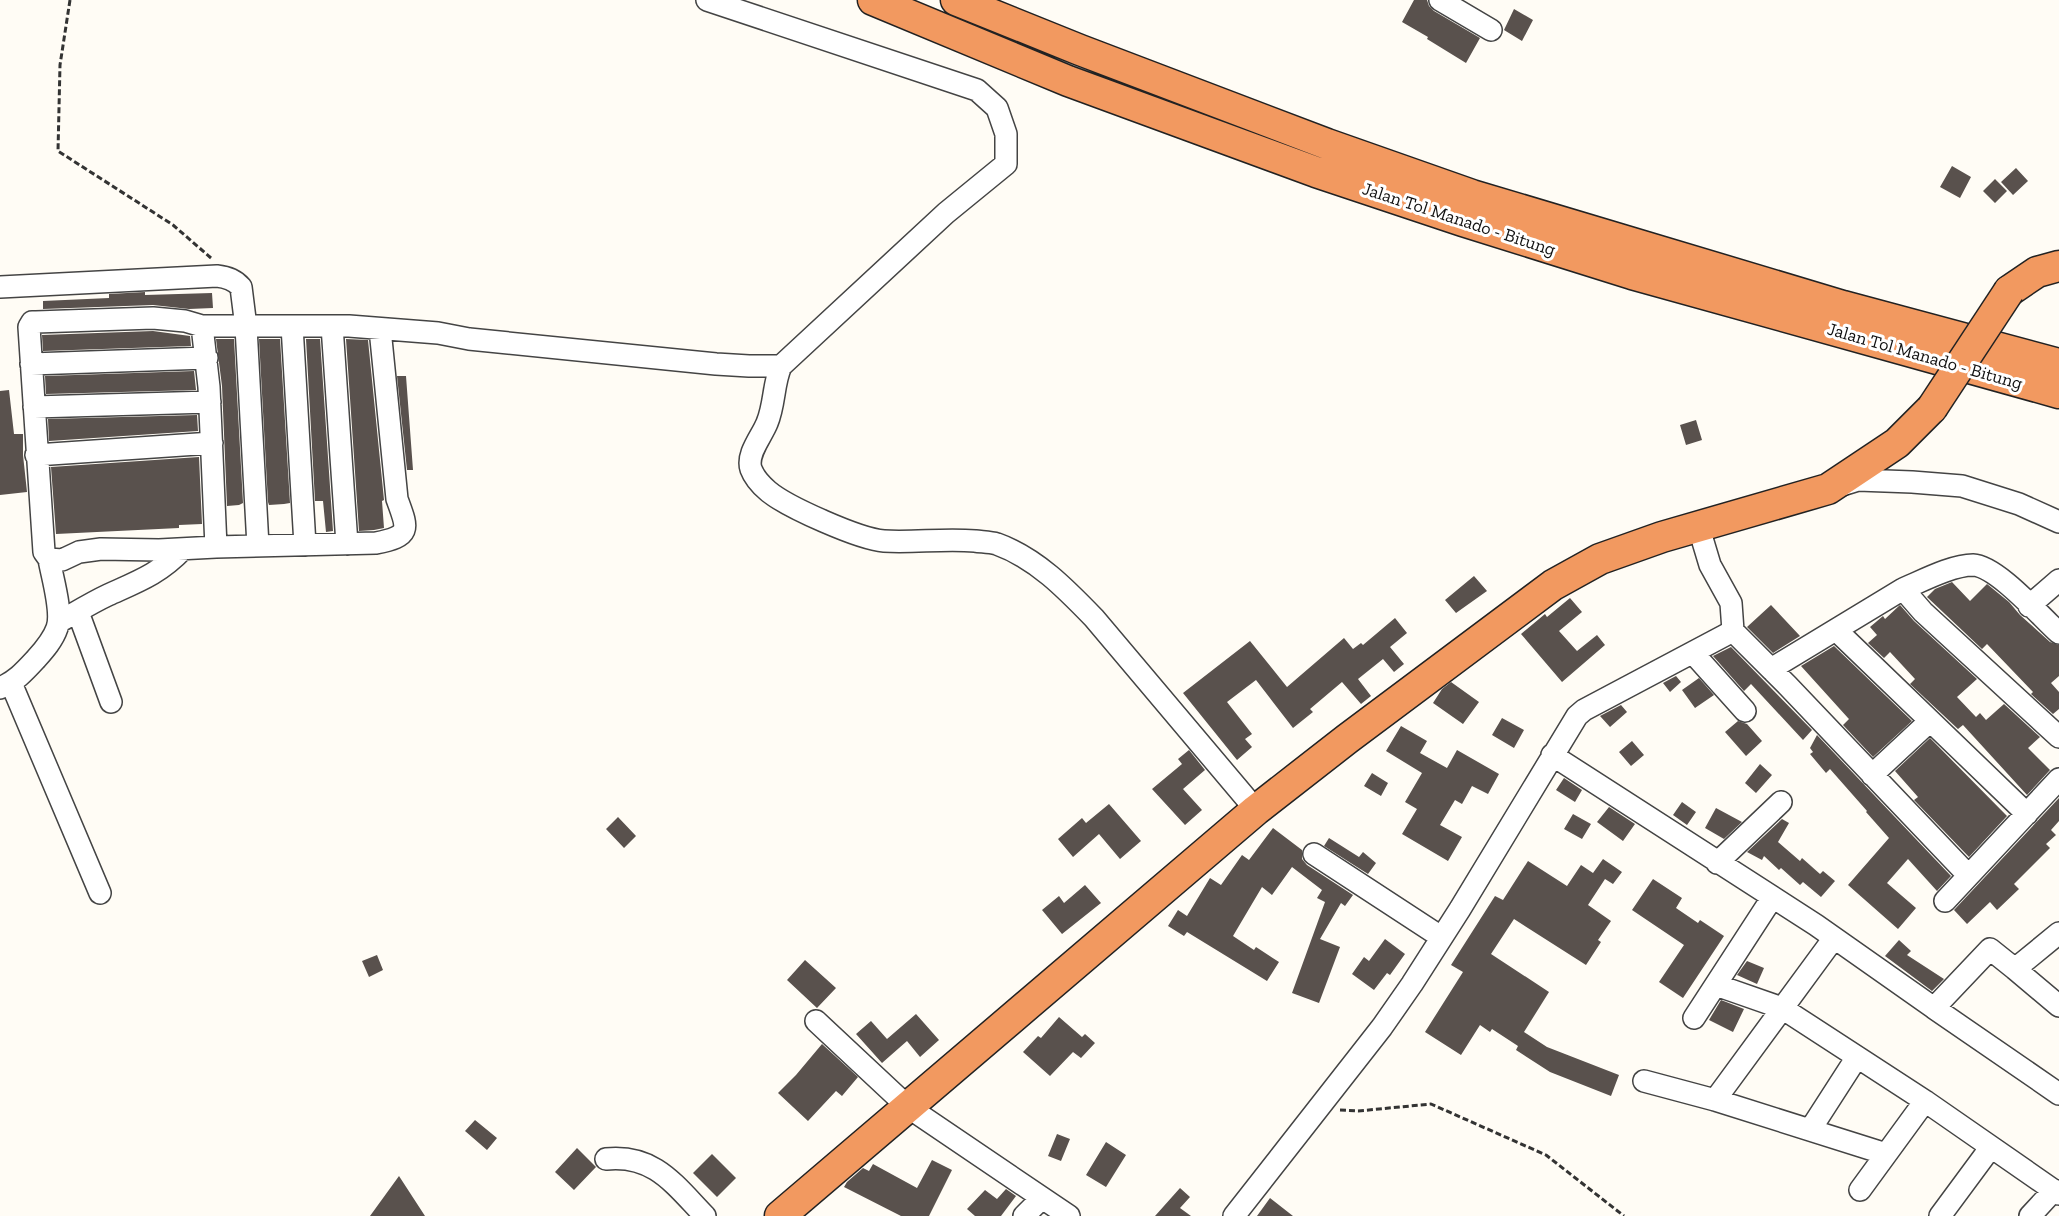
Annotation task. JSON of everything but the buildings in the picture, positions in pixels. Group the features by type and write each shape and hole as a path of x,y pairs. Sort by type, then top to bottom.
{"highway":[{"name":"Jalan Tol Manado - Bitung","path":"873,0 1068,81 1316,172 1621,270 1839,319 2059,364"},
{"name":"Jalan Tol Manado - Bitung","path":"956,0 1090,54 1327,144 2059,393"},
{"path":"780,1216 1256,810 1338,745 1553,585 1581,568 1600,560 1698,525 1828,489 1897,443 1932,408 2009,291 2037,272 2059,266"}],"street":[{"path":"707,0 977,90 996,108 1006,134 1006,164 946,213 781,366 777,375 772,411 750,460 751,470 759,482 768,491 826,521 862,536 883,541 964,540 995,543 1025,557 1066,589 1094,618 1256,810"},
{"path":"1440,0 1491,30"},
{"path":"0,286 217,276 230,279 241,287 246,327 258,546"},
{"path":"100,893 6,686 24,674 45,648 59,622 49,559 44,552 33,407 29,327 32,322 153,318 185,321 202,327 332,326 438,333 469,339 716,364 781,366"},
{"path":"292,326 305,544"},
{"path":"332,326 347,544"},
{"path":"202,327 210,402 216,547"},
{"path":"49,559 62,560 79,552 101,549 376,543 400,536 405,523 397,498 380,329"},
{"path":"31,364 207,358"},
{"path":"33,407 210,402"},
{"path":"36,455 212,443"},
{"path":"1828,489 1858,480 1962,486 2019,504 2059,522"},
{"path":"1698,525 1710,565 1731,603 1733,631 1968,875"},
{"path":"59,622 151,576 167,565 183,549"},
{"path":"1771,669 1903,589 1947,571 1970,565 1982,566 2000,577 2059,633"},
{"path":"2030,606 2059,580"},
{"path":"1903,589 1932,620 2059,737"},
{"path":"78,612 111,702"},
{"path":"1836,630 2027,814"},
{"path":"1234,1216 1382,1026 1441,937 1577,716 1584,710 1733,631"},
{"path":"1693,653 1745,711"},
{"path":"1872,774 1930,721"},
{"path":"1552,755 1833,938 2059,1094"},
{"path":"1945,901 2059,779"},
{"path":"1717,862 1781,802"},
{"path":"1314,854 1441,937"},
{"path":"1694,1018 1772,898"},
{"path":"2015,969 2059,933"},
{"path":"1715,1100 1833,938"},
{"path":"1934,1008 1990,949 2059,1006"},
{"path":"1716,985 1782,1008 1925,1101 2056,1192 2030,1216"},
{"path":"816,1021 908,1107 1069,1216"},
{"path":"1810,1130 1857,1057"},
{"path":"1644,1081 1715,1100 1886,1154"},
{"path":"1860,1190 1925,1101"},
{"path":"1940,1216 1991,1147"},
{"path":"606,1159 629,1158 657,1169 705,1216"},
{"path":"1024,1216 1042,1198"}],"path":[{"path":"70,0 60,65 58,151 172,225 209,256 230,279"},
{"path":"1318,1108 1358,1111 1431,1104 1546,1155 1624,1216"}]}
